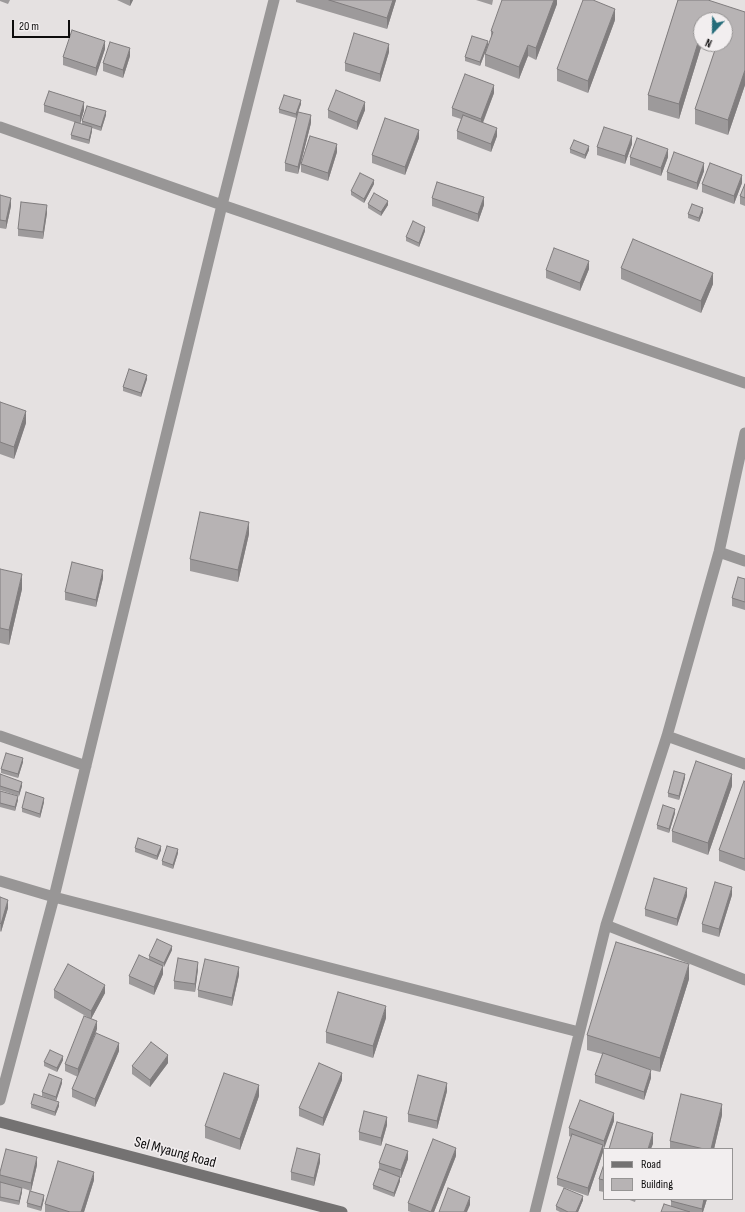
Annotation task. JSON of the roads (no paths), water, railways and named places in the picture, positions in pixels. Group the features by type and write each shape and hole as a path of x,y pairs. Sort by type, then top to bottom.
{"main road":[{"name":"Sel Myaung Road","path":"0,1122 342,1212"}],"street":[{"path":"0,1100 54,897 222,205 274,0"},
{"path":"0,127 222,205 745,383"},
{"path":"535,1212 606,925 667,736 719,552 745,434"},
{"path":"719,552 745,561"},
{"path":"0,736 86,766"},
{"path":"667,736 745,764"},
{"path":"0,881 54,897 579,1032"},
{"path":"606,925 745,980"}]}
